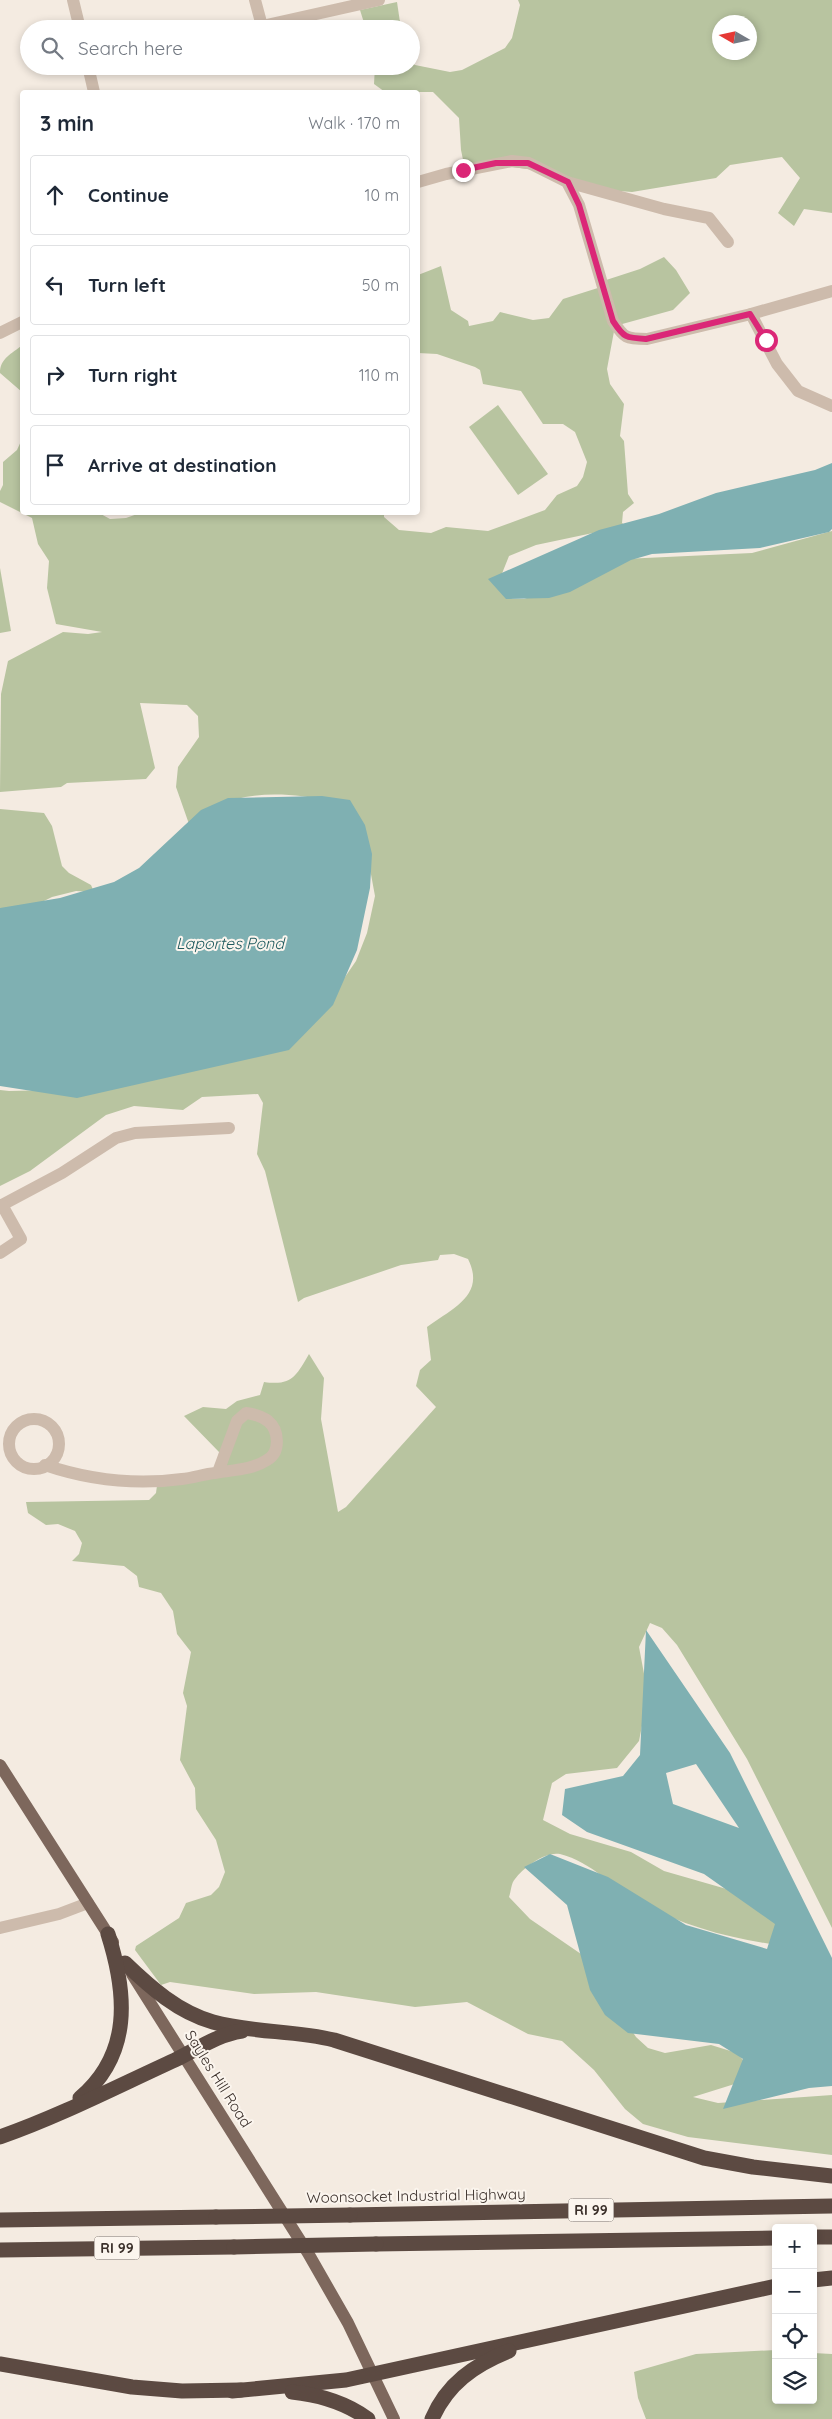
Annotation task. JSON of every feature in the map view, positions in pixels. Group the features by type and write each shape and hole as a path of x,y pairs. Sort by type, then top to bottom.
{"highway":[{"path":"58,2114 76,2102 94,2086 108,2067 117,2045 122,2022 121,1996 108,1934"},
{"path":"125,1963 163,1997 188,2012 221,2024 334,2040 682,2152 753,2168 832,2176"},
{"path":"0,2137 58,2114 184,2056 225,2034 273,2030"},
{"name":"Woonsocket Industrial Highway","path":"0,2220 832,2206"},
{"path":"817,2237 832,2237"},
{"name":"RI 99","path":"0,2250 772,2238"},
{"path":"817,2280 832,2278"},
{"path":"232,2391 338,2381 772,2287"},
{"path":"432,2419 448,2392 465,2374 477,2366 512,2350 580,2328"},
{"path":"0,2364 132,2388 273,2391 311,2394 341,2403 368,2419"}],"main road":[{"name":"Sayles Hill Road","path":"0,1765 308,2253 348,2323 394,2419"}],"street":[{"path":"73,0 78,20"},
{"path":"256,0 261,20"},
{"path":"289,20 379,0"},
{"path":"91,75 94,90"},
{"path":"420,181 446,174 512,161 528,163 568,182 664,209 709,218 728,242"},
{"path":"568,182 579,205 613,321 623,335 631,338 646,339 750,314 832,291"},
{"path":"750,314 777,364 798,391 832,406"},
{"path":"0,333 20,323"},
{"path":"0,1253 21,1239 1,1205 62,1173 116,1138 135,1133 229,1128"},
{"path":"45,1465 77,1476 156,1482 236,1471 268,1460 275,1452 277,1440 274,1429 269,1421 257,1415 246,1413 237,1421 218,1472"},
{"path":"37,1418 50,1424 58,1434 59,1449 53,1462 37,1470 20,1466 5,1455 9,1439 18,1423 37,1418"},
{"path":"0,1928 59,1914 88,1903"}],"green space":[{"path":"518,0 832,0 832,213 804,209 794,226 778,213 800,178 782,157 730,165 716,178 632,192 569,187 542,171 505,166 466,174 461,150 459,118 433,92 382,90 374,84 374,75 420,75 420,66 450,72 462,70 505,48 512,38 520,5"},
{"path":"397,2 400,20 363,20 360,10"},
{"path":"664,257 676,270 690,293 673,310 615,326 607,369 610,384 624,404 620,436 624,441 628,494 634,503 623,512 622,523 626,526 536,545 509,556 499,581 512,599 524,599 558,587 602,560 752,553 832,531 832,1928 747,1759 677,1645 662,1628 650,1623 639,1647 648,1695 639,1741 617,1768 566,1774 552,1783 543,1820 570,1834 631,1852 664,1871 730,1890 787,1924 771,1944 737,1938 704,1929 656,1911 631,1897 582,1863 560,1854 541,1858 523,1870 514,1881 509,1897 530,1919 581,1954 636,2037 648,2048 665,2053 711,2045 737,2053 750,2068 741,2082 693,2097 718,2103 832,2095 832,2155 688,2137 643,2124 625,2109 594,2070 562,2041 528,2034 467,2002 415,2007 316,1992 254,1994 170,1982 161,1985 135,1950 136,1946 179,1918 186,1903 211,1895 219,1887 225,1872 216,1840 196,1809 195,1788 180,1760 187,1706 183,1693 191,1652 177,1634 173,1611 161,1593 139,1587 137,1576 124,1566 72,1561 79,1554 82,1543 75,1531 58,1524 46,1525 28,1513 26,1502 149,1500 156,1493 158,1478 218,1468 219,1452 184,1416 203,1407 226,1409 237,1401 260,1395 264,1382 281,1382 292,1378 309,1354 324,1378 321,1419 338,1512 346,1507 436,1407 416,1386 420,1370 431,1360 427,1327 456,1307 470,1291 473,1282 468,1259 454,1254 440,1255 438,1260 401,1265 304,1298 298,1302 265,1171 257,1154 263,1103 258,1094 202,1097 183,1110 134,1106 106,1115 30,1171 0,1186 0,1090 95,1089 323,1009 356,961 367,933 375,896 370,869 329,801 286,795 242,798 215,807 189,824 176,787 178,767 199,737 198,716 187,705 140,703 155,768 146,779 67,783 61,787 0,792 1,694 8,661 63,632 88,634 102,632 56,624 47,588 49,561 38,544 32,518 26,515 103,515 110,519 126,518 134,515 384,515 399,530 431,533 446,527 488,531 545,510 557,495 577,486 583,477 587,462 575,432 563,424 543,424 521,391 483,384 480,370 475,367 437,354 420,353 420,274 441,266 451,310 468,321 469,326 493,321 500,312 533,320 549,318 563,299 601,287 600,282 640,269"},
{"path":"20,347 20,390 0,373 4,360"},
{"path":"498,405 548,474 518,495 469,427"},
{"path":"20,443 20,512 0,502 0,491 3,485 3,462 17,450"},
{"path":"0,568 11,631 0,633"},
{"path":"0,809 44,813 52,826 62,866 69,873 91,885 94,892 76,891 52,897 0,923"},
{"path":"772,2350 772,2404 817,2404 817,2353 832,2354 832,2419 646,2419 638,2398 634,2372 696,2354"}],"water":[{"path":"832,463 832,529 829,532 760,548 652,554 631,560 570,592 549,598 506,599 488,579 599,530 659,514 716,493 815,470"},
{"name":"Laportes Pond","path":"322,796 350,800 365,825 372,854 370,888 357,950 333,1005 289,1050 77,1098 0,1086 0,908 60,898 114,882 139,868 201,810 228,798"},
{"path":"646,1630 730,1753 832,1958 832,2086 809,2088 723,2109 743,2059 719,2044 628,2033 605,2015 590,1990 567,1905 524,1867 550,1854 608,1877 686,1925 767,1949 775,1924 704,1874 587,1832 562,1815 565,1789 623,1776 640,1755","holes":["696,1764 739,1828 673,1804 666,1773"]}],"route":[{"path":"463,170 512,161 528,163 568,182 579,205 613,321 623,335 631,338 646,339 750,314 766,340"}]}
